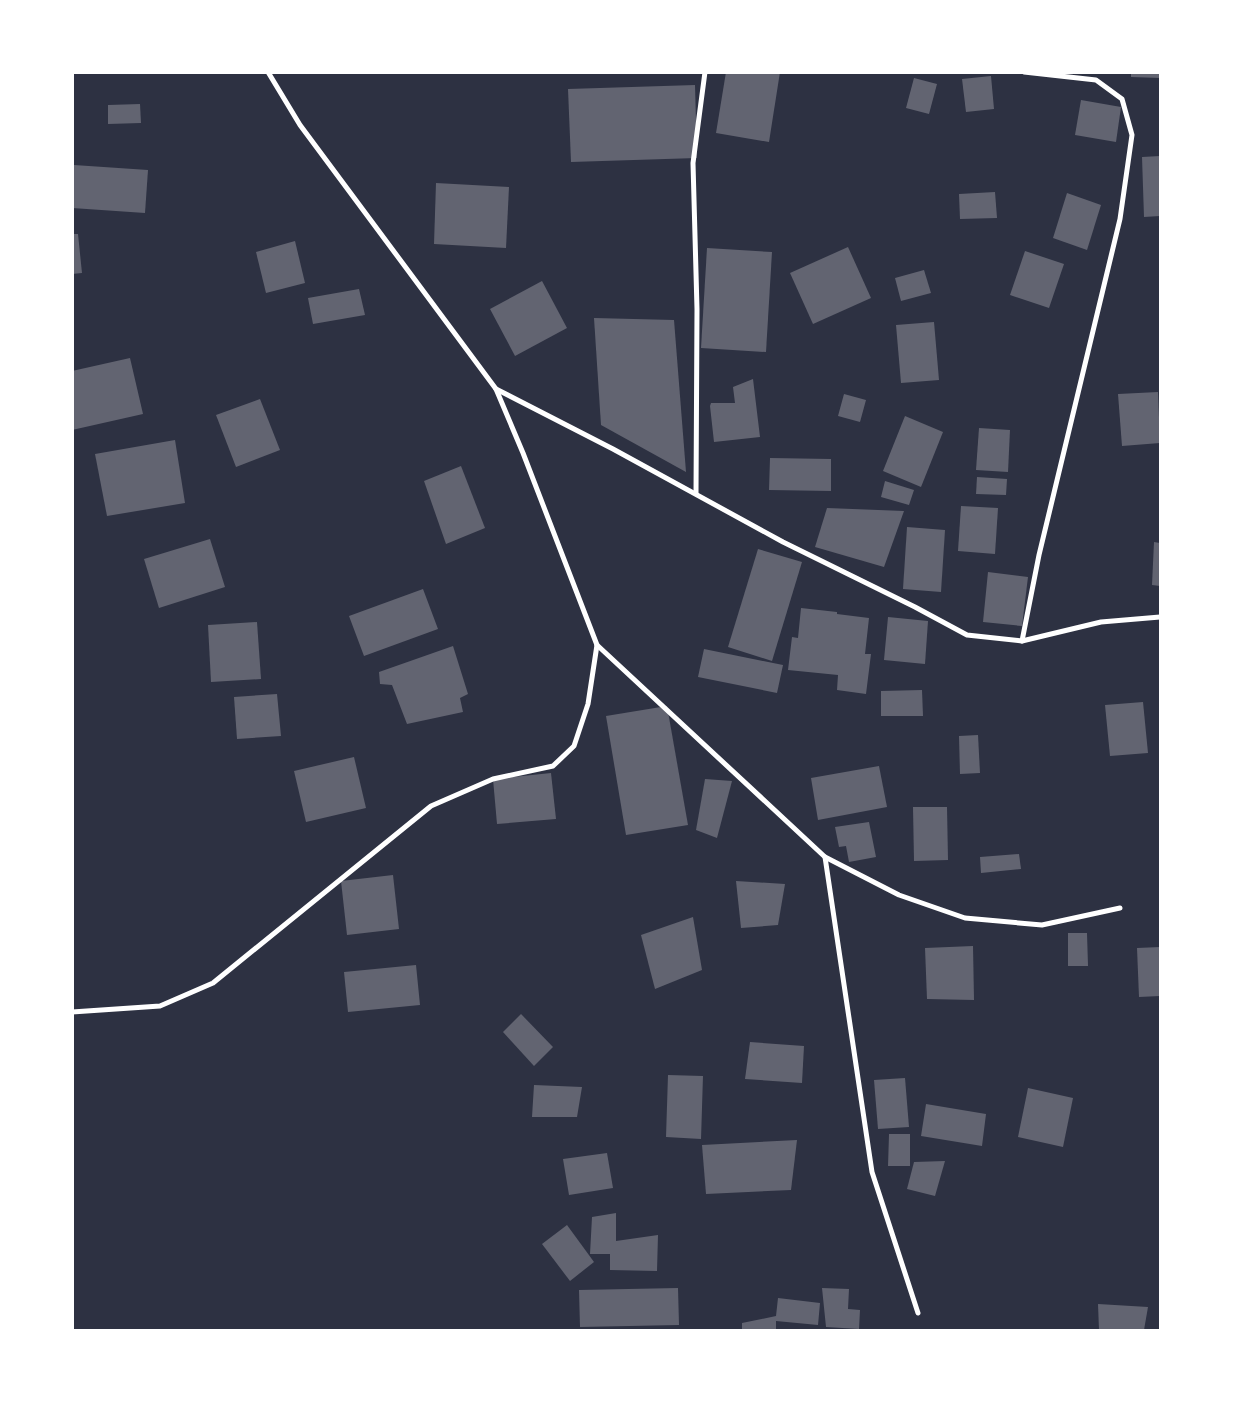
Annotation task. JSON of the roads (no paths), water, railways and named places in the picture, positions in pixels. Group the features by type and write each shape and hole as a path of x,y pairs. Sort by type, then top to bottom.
{"street":[{"path":"268,72 300,125 496,389 523,453 596,645 826,857 899,895 965,918 1042,925 1120,908"},
{"path":"696,494 697,309 693,163 705,72"},
{"path":"1022,641 1039,555 1120,219 1132,135 1122,99 1096,80 1024,72"},
{"path":"496,389 613,449 782,542 967,634 1022,641 1101,622 1160,617"},
{"path":"72,1012 160,1006 213,983 431,806 493,779 553,766 574,746 588,704 596,645"},
{"path":"826,857 872,1172 918,1313"}]}
